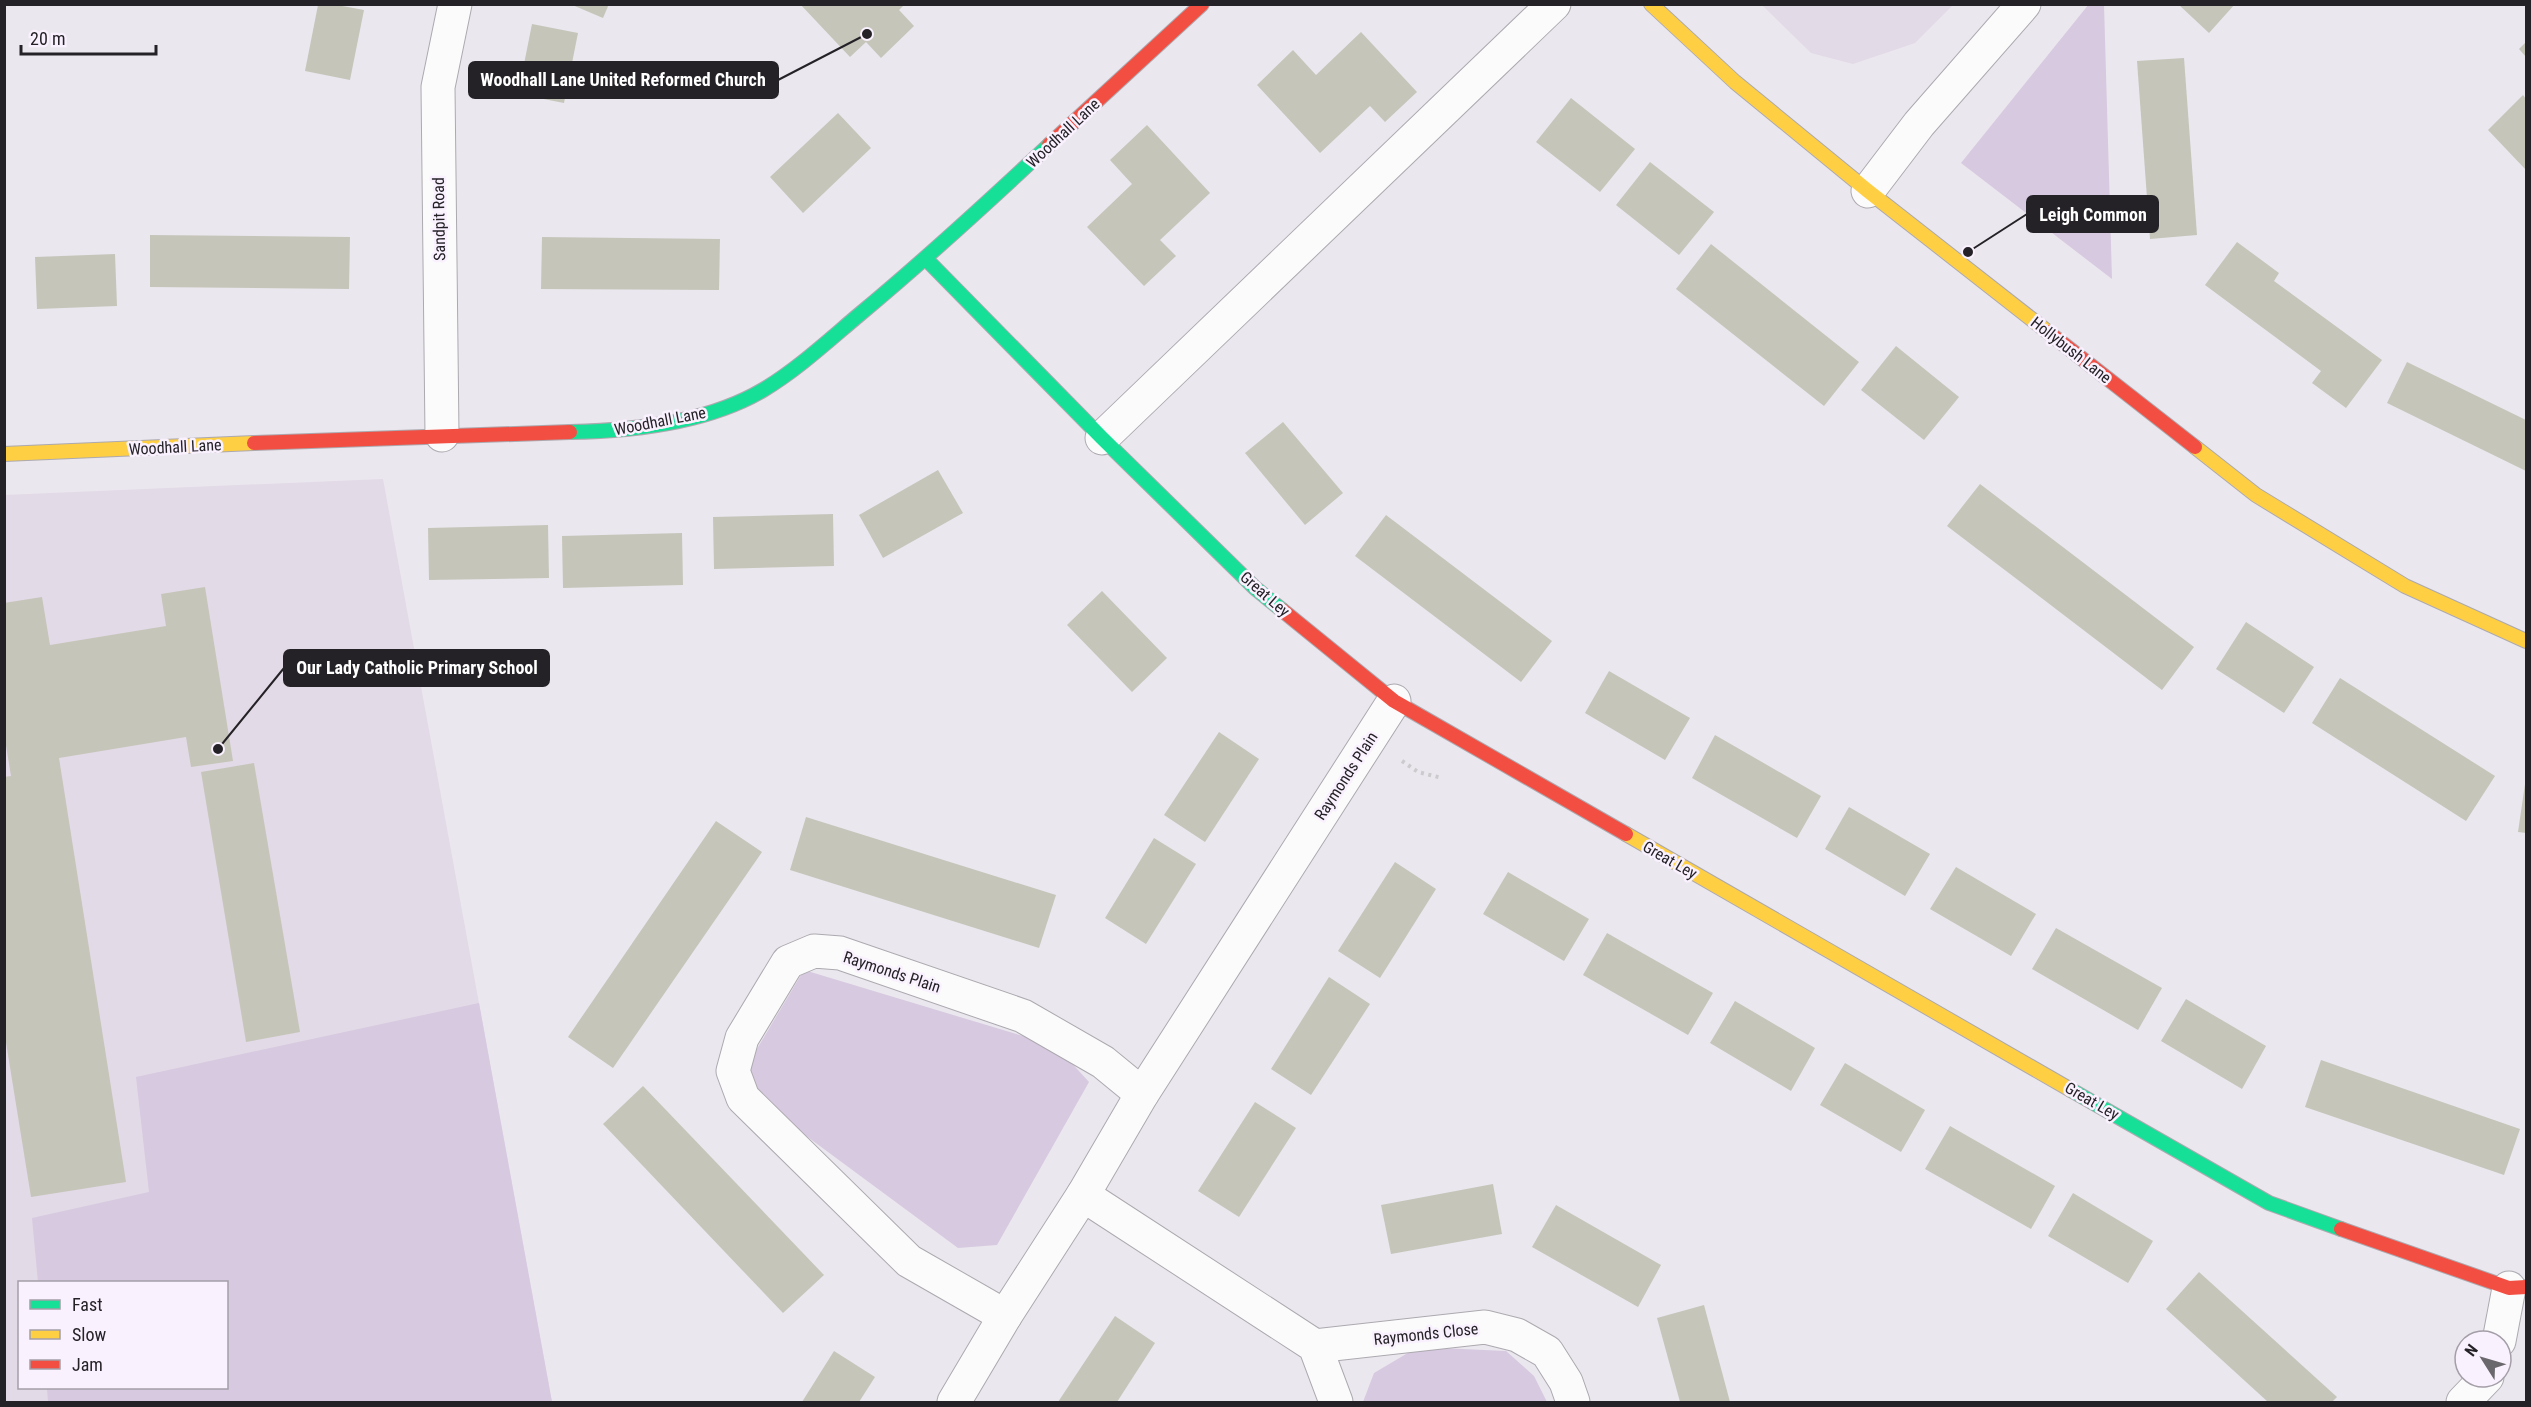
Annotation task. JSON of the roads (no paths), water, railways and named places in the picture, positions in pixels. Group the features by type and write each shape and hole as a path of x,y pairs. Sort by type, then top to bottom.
{"street":[{"name":"Sandpit Road","path":"442,435 438,87 455,4"},
{"name":"Woodhall Lane","path":"4,454 442,435 618,430 709,413 763,390 820,348 926,259 1203,4"},
{"path":"1102,438 1554,4"},
{"name":"Hollybush Lane","path":"1651,4 1735,82 1868,191 2256,495 2405,586 2526,641"},
{"path":"1868,191 1919,124 2024,4"},
{"name":"Great Ley","path":"926,259 1102,438 1255,588 1394,701 2269,1203 2425,1260 2518,1288"},
{"name":"Raymonds Plain","path":"954,1402 1005,1316 1083,1195 1142,1094 1394,701"},
{"name":"Raymonds Plain","path":"1005,1316 909,1261 743,1098 732,1071 742,1038 788,962 814,951 840,953 1023,1016 1103,1062 1142,1094"},
{"path":"1083,1195 1315,1346 1336,1402"},
{"path":"2503,1329 2518,1288"},
{"name":"Raymonds Close","path":"1315,1346 1485,1327 1517,1335 1547,1352 1566,1382 1573,1402"},
{"path":"2463,1402 2475,1389"}],"place":[{"name":"Woodhall Lane United Reformed Church","path":"867,34"},
{"name":"Leigh Common","path":"1968,252"},
{"name":"Our Lady Catholic Primary School","path":"218,749"}]}
